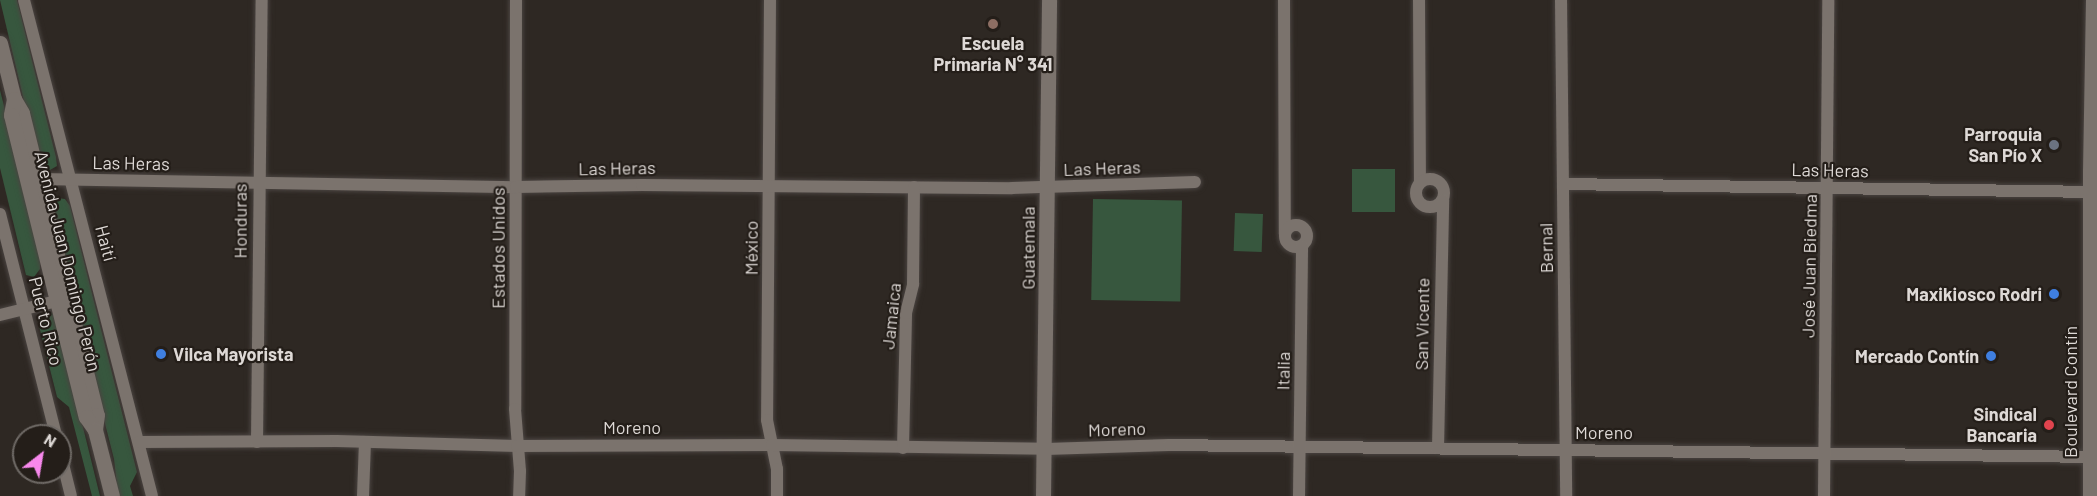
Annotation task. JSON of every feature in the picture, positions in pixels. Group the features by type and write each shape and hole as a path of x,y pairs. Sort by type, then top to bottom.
{"main road":[{"name":"Guatemala","path":"1043,496 1046,449 1049,0"},
{"name":"Boulevard Contín","path":"2090,496 2093,457 2093,0"},
{"name":"Avenida Juan Domingo Perón","path":"0,43 14,99 22,113 97,415 95,430"},
{"name":"Avenida Juan Domingo Perón","path":"14,99 11,115 86,417 95,430 112,496"}],"street":[{"name":"Haití","path":"24,0 152,496"},
{"name":"Honduras","path":"257,442 258,184 262,0"},
{"name":"Estados Unidos","path":"516,0 519,496"},
{"name":"México","path":"770,0 767,420 777,469 777,496"},
{"path":"1284,0 1285,234 1288,245 1302,246"},
{"path":"1419,0 1420,183 1416,194 1423,205 1432,207 1443,200 1445,190 1440,182 1431,178 1420,183"},
{"name":"Bernal","path":"1562,0 1566,496"},
{"name":"José Juan Biedma","path":"1824,496 1828,0"},
{"name":"Las Heras","path":"39,179 516,187 642,185 1047,188 1195,182"},
{"name":"Las Heras","path":"1563,184 2093,192"},
{"name":"Jamaica","path":"903,448 906,313 913,284 914,187"},
{"name":"San Vicente","path":"1438,448 1443,200"},
{"name":"Puerto Rico","path":"0,214 53,424"},
{"name":"Italia","path":"1285,234 1291,226 1298,225 1305,228 1307,239 1302,246 1299,496"},
{"path":"0,315 57,301"},
{"name":"Moreno","path":"139,442 365,442 517,446 772,445 1046,449 1169,445 2093,457"},
{"path":"363,496 365,442"}],"green space":[{"path":"0,0 17,0 56,157 57,166 50,170 43,166 37,156"},
{"path":"0,90 40,251 40,269 34,277 26,275 0,168"},
{"path":"1352,169 1395,169 1395,212 1352,212"},
{"path":"57,198 65,199 70,206 137,472 130,486 133,496 118,496 114,459 51,212 51,203"},
{"path":"1093,199 1182,201 1180,302 1091,300"},
{"path":"1235,213 1263,214 1262,252 1234,251"},
{"path":"45,310 51,312 56,318 100,496 92,496 69,407 57,397 38,322"}],"place":[{"name":"Escuela Primaria N° 341","path":"993,24"},
{"name":"Parroquia San Pío X","path":"2054,145"},
{"name":"Maxikiosco Rodri","path":"2054,294"},
{"name":"Vilca Mayorista","path":"161,354"},
{"name":"Mercado Contín","path":"1991,356"},
{"name":"Sindical Bancaria","path":"2049,425"}]}
